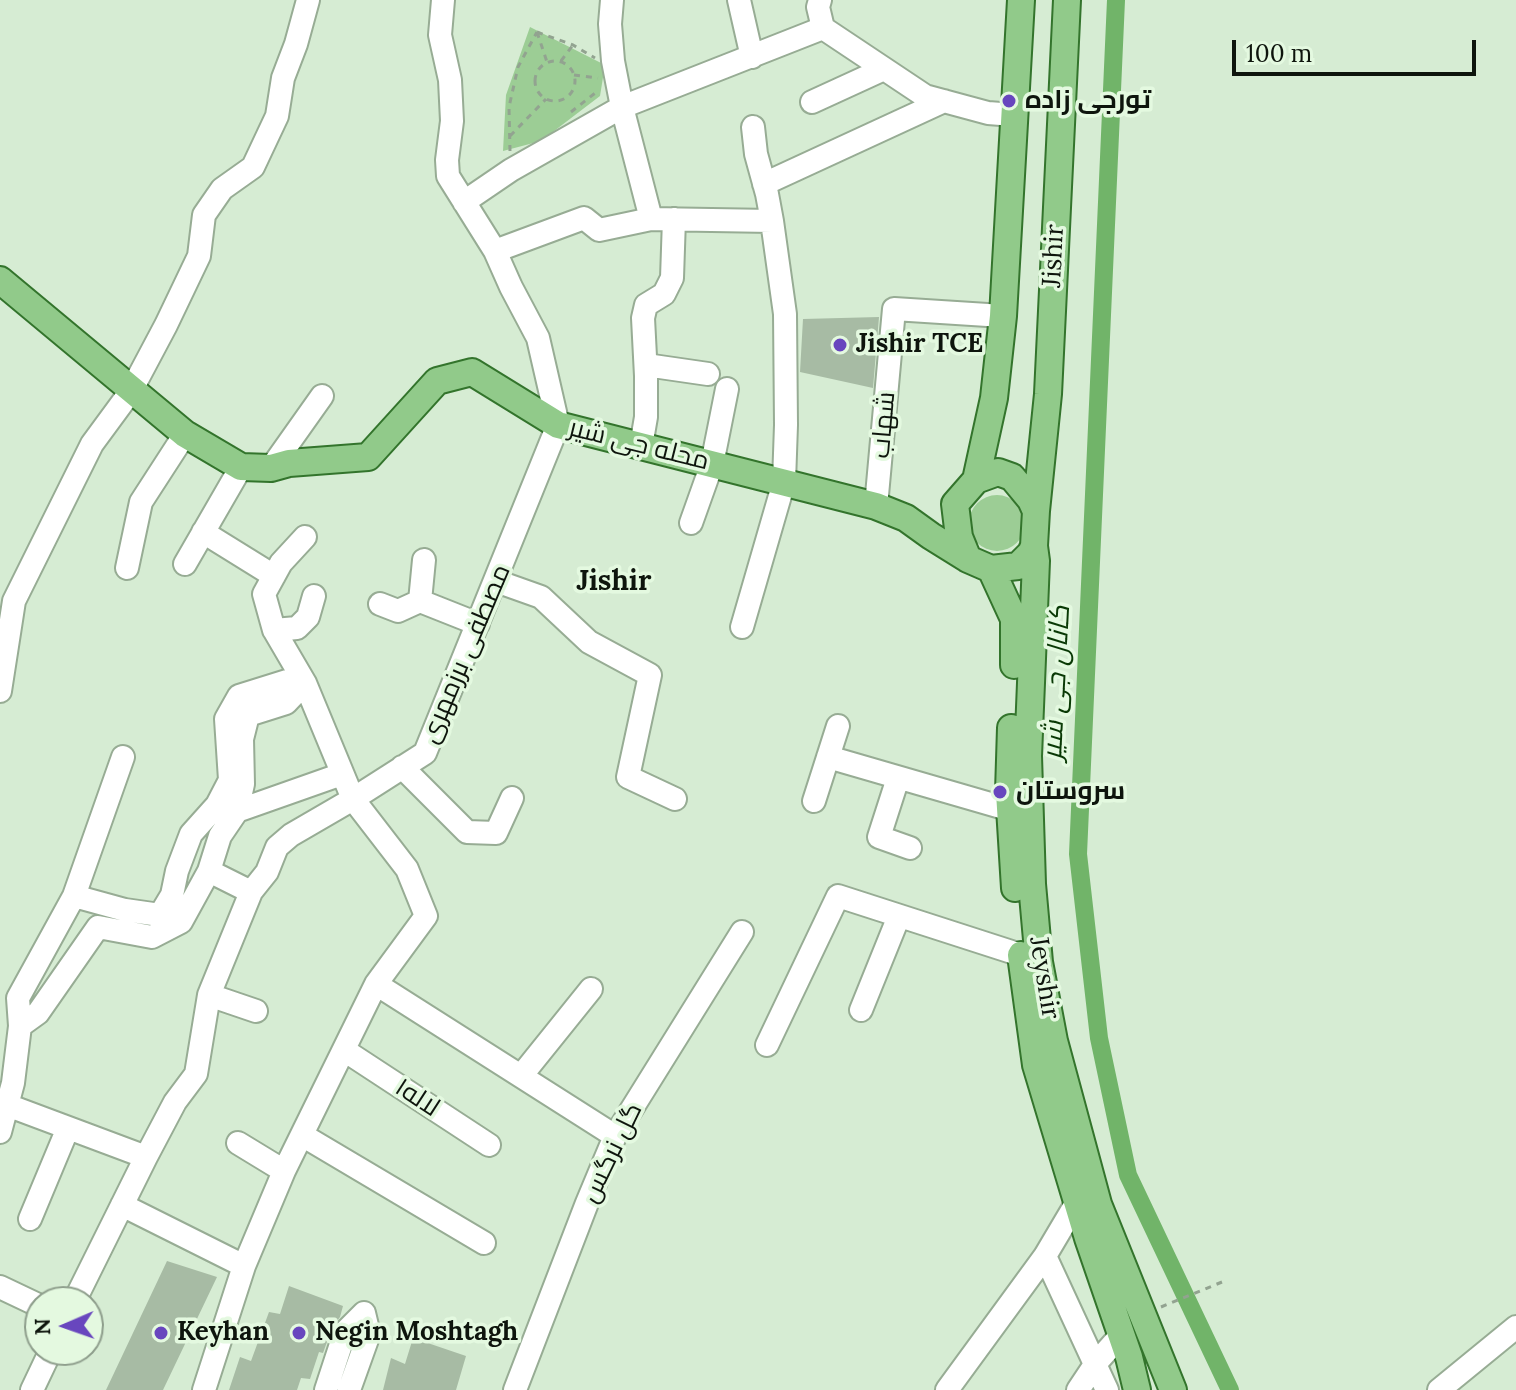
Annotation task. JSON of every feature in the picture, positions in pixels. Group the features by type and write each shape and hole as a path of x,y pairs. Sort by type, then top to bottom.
{"main road":[{"name":"Jishir","path":"976,480 994,398 1003,316 1021,0"},
{"name":"Jishir","path":"1036,511 1048,394 1067,0"},
{"name":"محله جی شیر","path":"0,280 185,434 241,467 271,468 289,463 368,457 437,381 472,372 558,425 876,506 906,518 980,564"},
{"path":"906,518 941,511 955,504 976,480 998,472 1012,477 1036,511 1031,553 1018,566 980,564 959,537 955,504"},
{"name":"Jeyshir","path":"1034,546 1036,561 1028,756 1032,884 1039,962 1054,1041 1098,1204 1173,1390"},
{"name":"Jeyshir","path":"980,564 1014,619 1009,792 1021,955 1036,1065 1137,1390"}],"street":[{"path":"0,691 14,601 92,444 131,391 166,325 199,256 204,215 222,189 253,167 277,116 283,78 308,0"},
{"path":"443,0 440,35 450,80 452,121 448,176 495,251 538,338 558,425"},
{"path":"612,0 613,61 622,107 662,219 672,278 664,294 646,305 643,318 646,417 641,446"},
{"path":"739,0 752,57"},
{"path":"820,0 818,7 823,28 925,96 988,113 1014,115"},
{"path":"464,202 511,170 622,107 823,28"},
{"path":"812,102 884,69"},
{"path":"764,184 944,101"},
{"path":"742,627 784,482 786,425 785,314 772,221 756,154 753,127"},
{"path":"495,251 584,218 599,230 662,219 772,221"},
{"name":"شهاب","path":"876,506 894,309 1003,316"},
{"path":"646,365 708,374"},
{"path":"691,523 712,464 727,389"},
{"path":"271,468 322,396"},
{"name":"مصطفی برزمهری","path":"82,1286 175,1102 196,1074 209,995 251,892 267,872 277,847 291,835 425,753 558,425"},
{"path":"127,568 141,502 185,434"},
{"path":"185,564 241,467"},
{"path":"203,532 274,576"},
{"path":"204,1390 244,1266 284,1171 376,984 426,916 407,869 353,799 305,683 274,630 264,594 281,563 305,537"},
{"path":"420,601 424,560"},
{"path":"496,581 541,597 589,642 650,675 628,777 675,799"},
{"path":"274,630 297,628 308,617 314,596"},
{"path":"380,604 398,611 420,601 478,624"},
{"path":"74,896 125,910 160,915 172,895 191,834 217,805 230,780 226,719 239,696 287,681 305,683"},
{"path":"10,1023 38,1013 98,927 152,937 181,922 209,871 220,836 237,811 243,784 242,739 248,715 286,703 305,683"},
{"path":"814,801 838,726"},
{"path":"0,1132 13,1083 10,1023 18,998 74,896 123,757"},
{"path":"828,757 1011,810"},
{"path":"402,767 467,832 496,833 512,798"},
{"path":"237,811 342,774"},
{"path":"898,778 879,837 910,848"},
{"path":"209,871 251,892"},
{"path":"767,1045 838,896 1021,955"},
{"path":"861,1010 899,916"},
{"name":"گل نرگس","path":"515,1390 615,1136 742,932"},
{"path":"376,984 615,1136"},
{"path":"521,1076 591,989"},
{"path":"209,995 256,1011"},
{"name":"لاله۱","path":"344,1050 489,1145"},
{"path":"7,1105 146,1157"},
{"path":"30,1219 68,1128"},
{"path":"302,1135 484,1243"},
{"path":"238,1143 284,1171"},
{"path":"947,1390 1045,1256 1077,1202"},
{"path":"122,1205 244,1266"},
{"path":"1045,1256 1107,1390"},
{"path":"0,1287 24,1298"},
{"path":"326,1390 345,1332 364,1313 369,1334 349,1390"},
{"path":"1439,1390 1516,1327"},
{"path":"1078,1390 1096,1363 1121,1335"},
{"path":"32,1390 43,1366"}],"path":[{"path":"537,32 573,45 600,62"},
{"path":"537,32 547,62"},
{"path":"511,170 509,107 518,67 537,32"},
{"path":"560,61 573,45"},
{"path":"560,61 571,69 574,88 560,101 546,99 535,83 538,71 547,62 560,61"},
{"path":"564,118 599,91 604,79"},
{"path":"509,137 546,99"},
{"path":"1154,1310 1222,1282"}],"green space":[{"path":"530,27 605,65 600,96 541,141 503,151 506,95"},
{"path":"997,495 1017,503 1025,523 1017,543 997,551 977,543 969,523 977,503"}],"building":[{"name":"Jishir TCE","path":"879,317 873,388 800,372 803,319"},
{"name":"Keyhan","path":"167,1261 217,1277 163,1390 106,1390"},
{"name":"Negin Moshtagh","path":"289,1286 343,1306 323,1353 319,1352 310,1379 301,1378 297,1390 229,1390 240,1357 251,1361 269,1312 280,1314"},
{"name":"Negin Moshtagh","path":"413,1338 466,1356 456,1390 383,1390 391,1358 405,1364"}],"waterway":[{"name":"کانال جی شیر","path":"1116,0 1078,854 1099,1038 1128,1175 1230,1390"}],"place":[{"name":"تورجی زاده","path":"1009,101"},
{"name":"Jishir TCE","path":"840,345"},
{"name":"سروستان","path":"1000,792"},
{"name":"Keyhan","path":"161,1333"},
{"name":"Negin Moshtagh","path":"299,1333"}],"district":[{"name":"Jishir","path":"614,582"}]}
